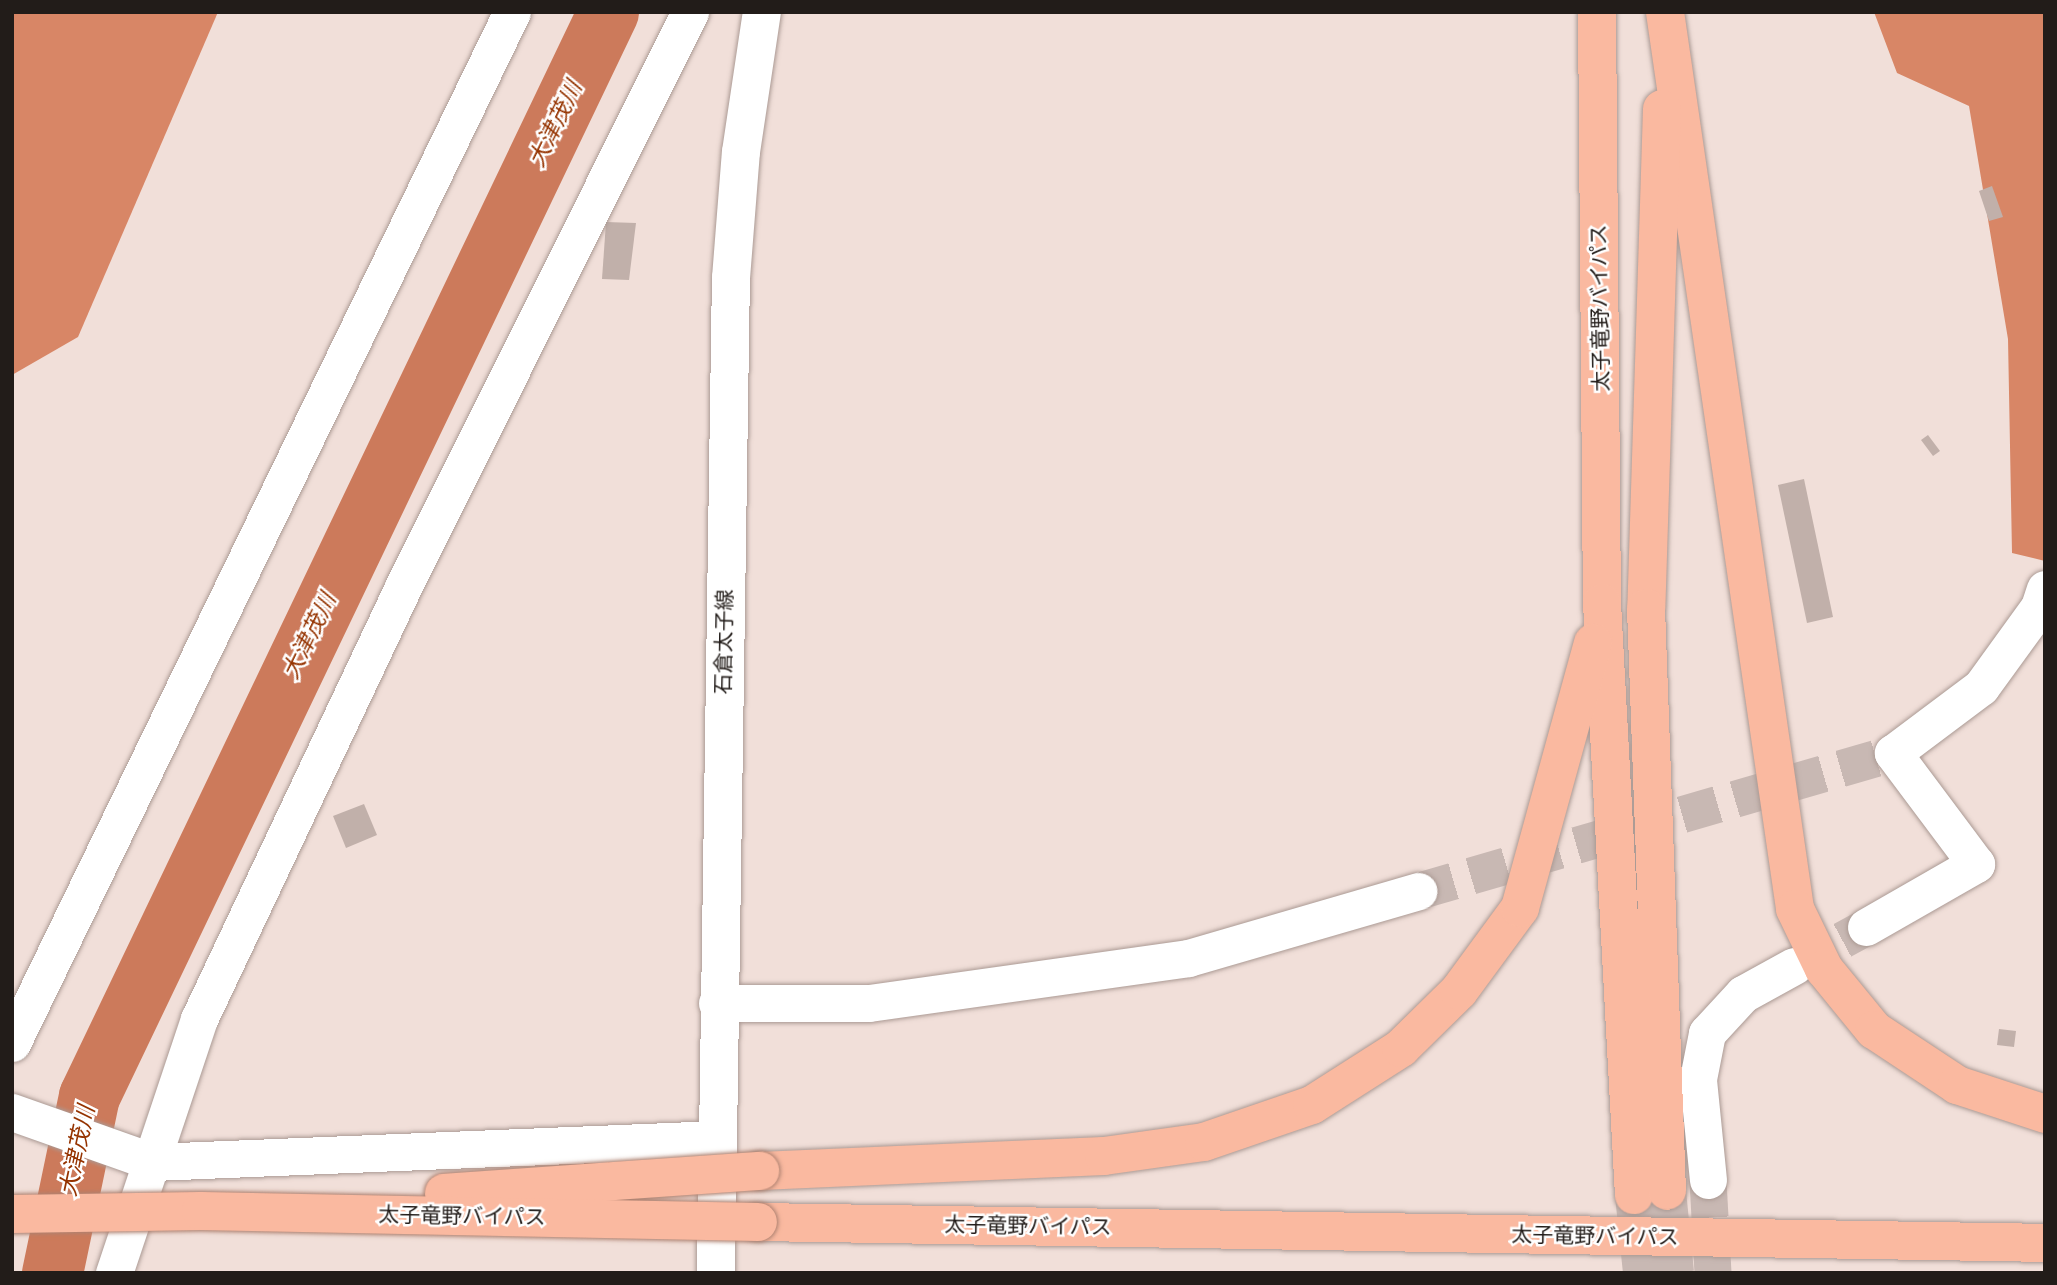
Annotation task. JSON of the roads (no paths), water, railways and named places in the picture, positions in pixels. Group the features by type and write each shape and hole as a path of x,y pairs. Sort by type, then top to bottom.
{"highway":[{"name":"太子竜野バイパス","path":"1597,12 1602,603"},
{"path":"1602,603 1651,1193 1646,608 1665,12"},
{"path":"1665,12 1795,909 1825,969 1874,1030 1957,1085 2045,1114"},
{"path":"201,1211 760,1171 1104,1156 1204,1142 1312,1105 1401,1048 1459,991 1520,908 1602,603"},
{"name":"太子竜野バイパス","path":"12,1214 201,1211 2045,1243"}],"main road":[{"name":"石倉太子線","path":"716,1273 717,1003 732,278 741,152 762,12"}],"street":[{"path":"12,1043 512,12"},
{"path":"114,1273 199,1019 409,575 690,12"},
{"path":"1866,926 1976,864 1893,752 1981,687 2039,607 2045,589"},
{"path":"717,1003 869,1003 1188,958 1418,891"},
{"path":"1708,1180 1698,1079 1707,1033 1743,994 1794,966"},
{"path":"12,1112 153,1162 718,1139"}],"waterway":[{"name":"大津茂川","path":"52,1273 89,1096 608,12"}],"tunnel":[{"path":"1418,891 1893,753"},
{"path":"1794,966 1866,927"},
{"path":"1708,1180 1713,1273"},
{"path":"1667,1191 1675,1273"},
{"path":"1634,1195 1642,1273"}]}
